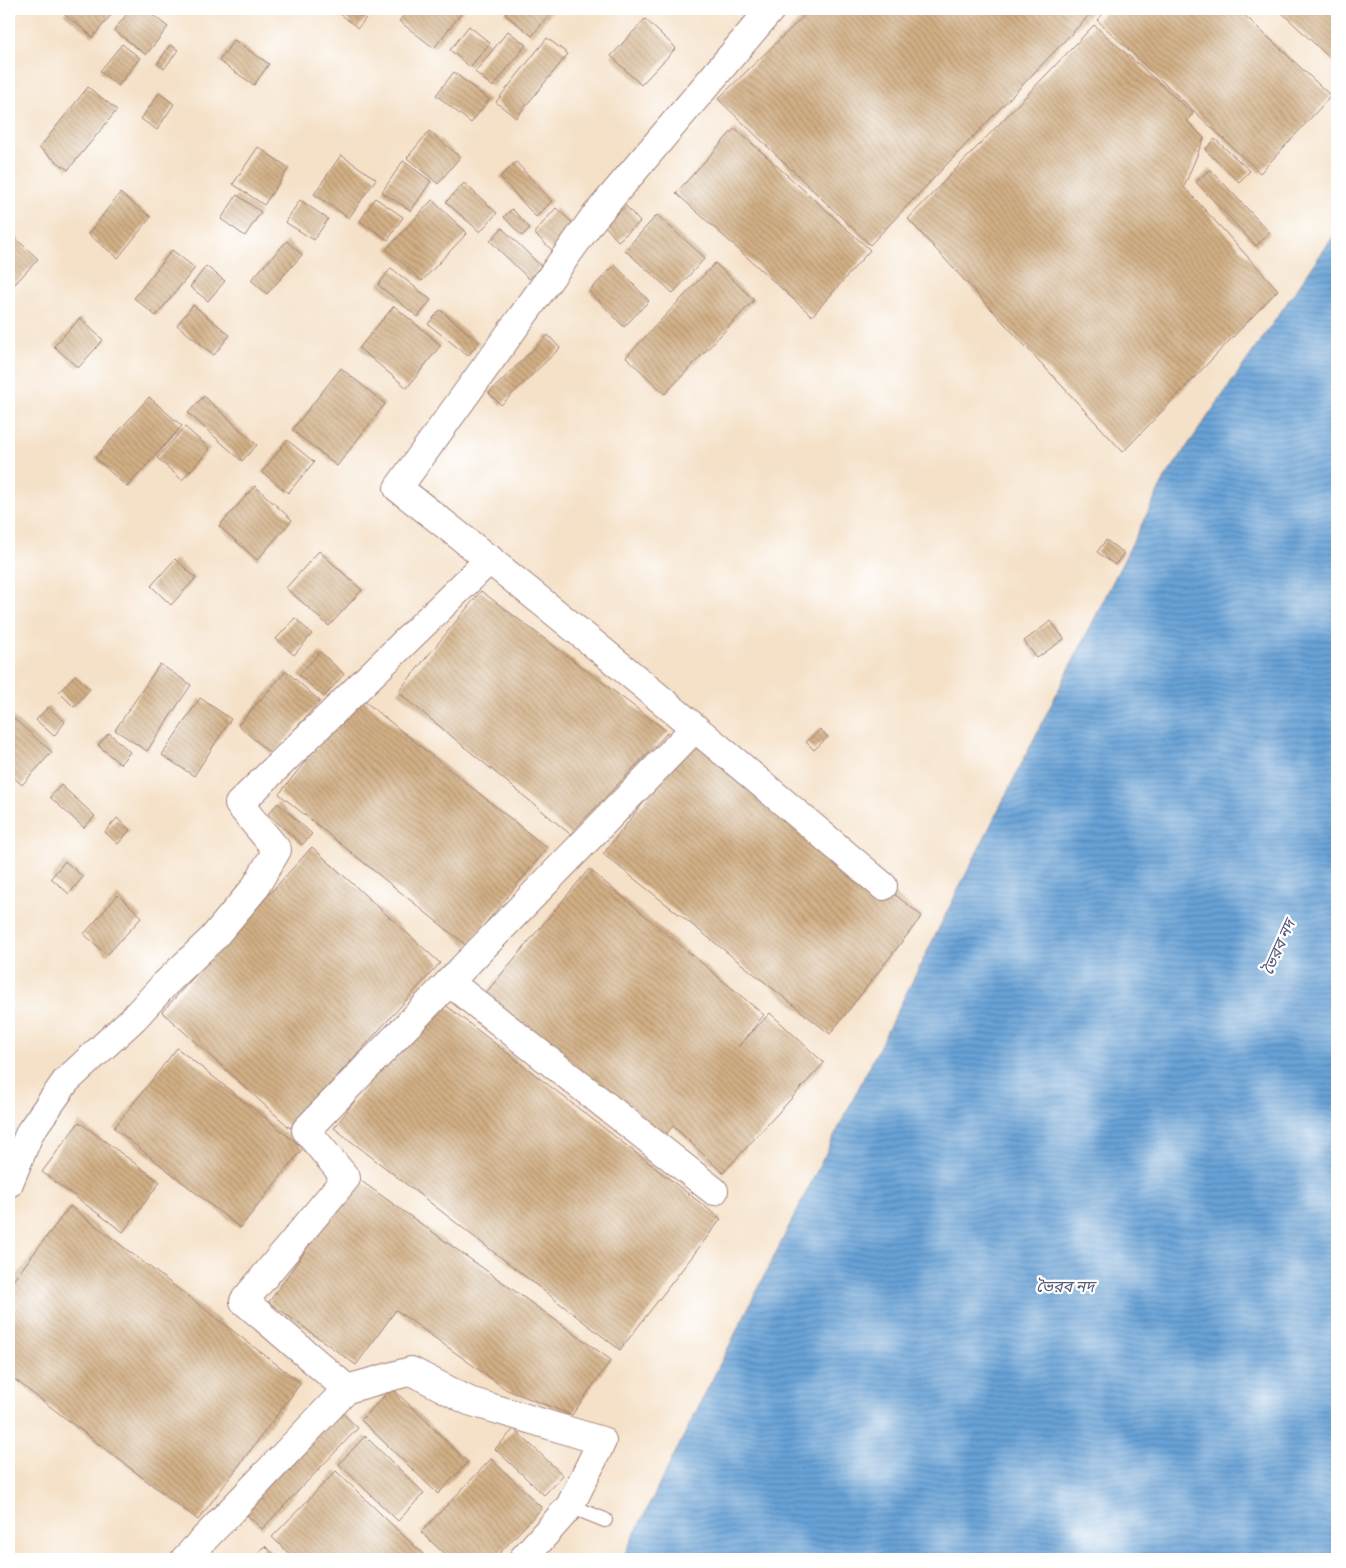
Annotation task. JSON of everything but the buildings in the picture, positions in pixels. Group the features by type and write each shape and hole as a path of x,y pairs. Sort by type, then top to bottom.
{"street":[{"path":"771,9 592,220 398,488 490,559 883,886"},
{"path":"9,1183 30,1132 66,1081 134,1018 165,984 213,938 254,889 277,850 238,804 490,559"},
{"path":"347,1389 244,1301 346,1178 306,1130 695,728"},
{"path":"449,982 714,1191"},
{"path":"186,1559 347,1389 411,1371 469,1401 602,1441 570,1506 523,1559"}],"lane":[{"path":"570,1506 605,1520"}],"water":[{"name":"ভৈরব নদ","path":"1337,231 1337,1559 622,1559 1165,478"}]}
